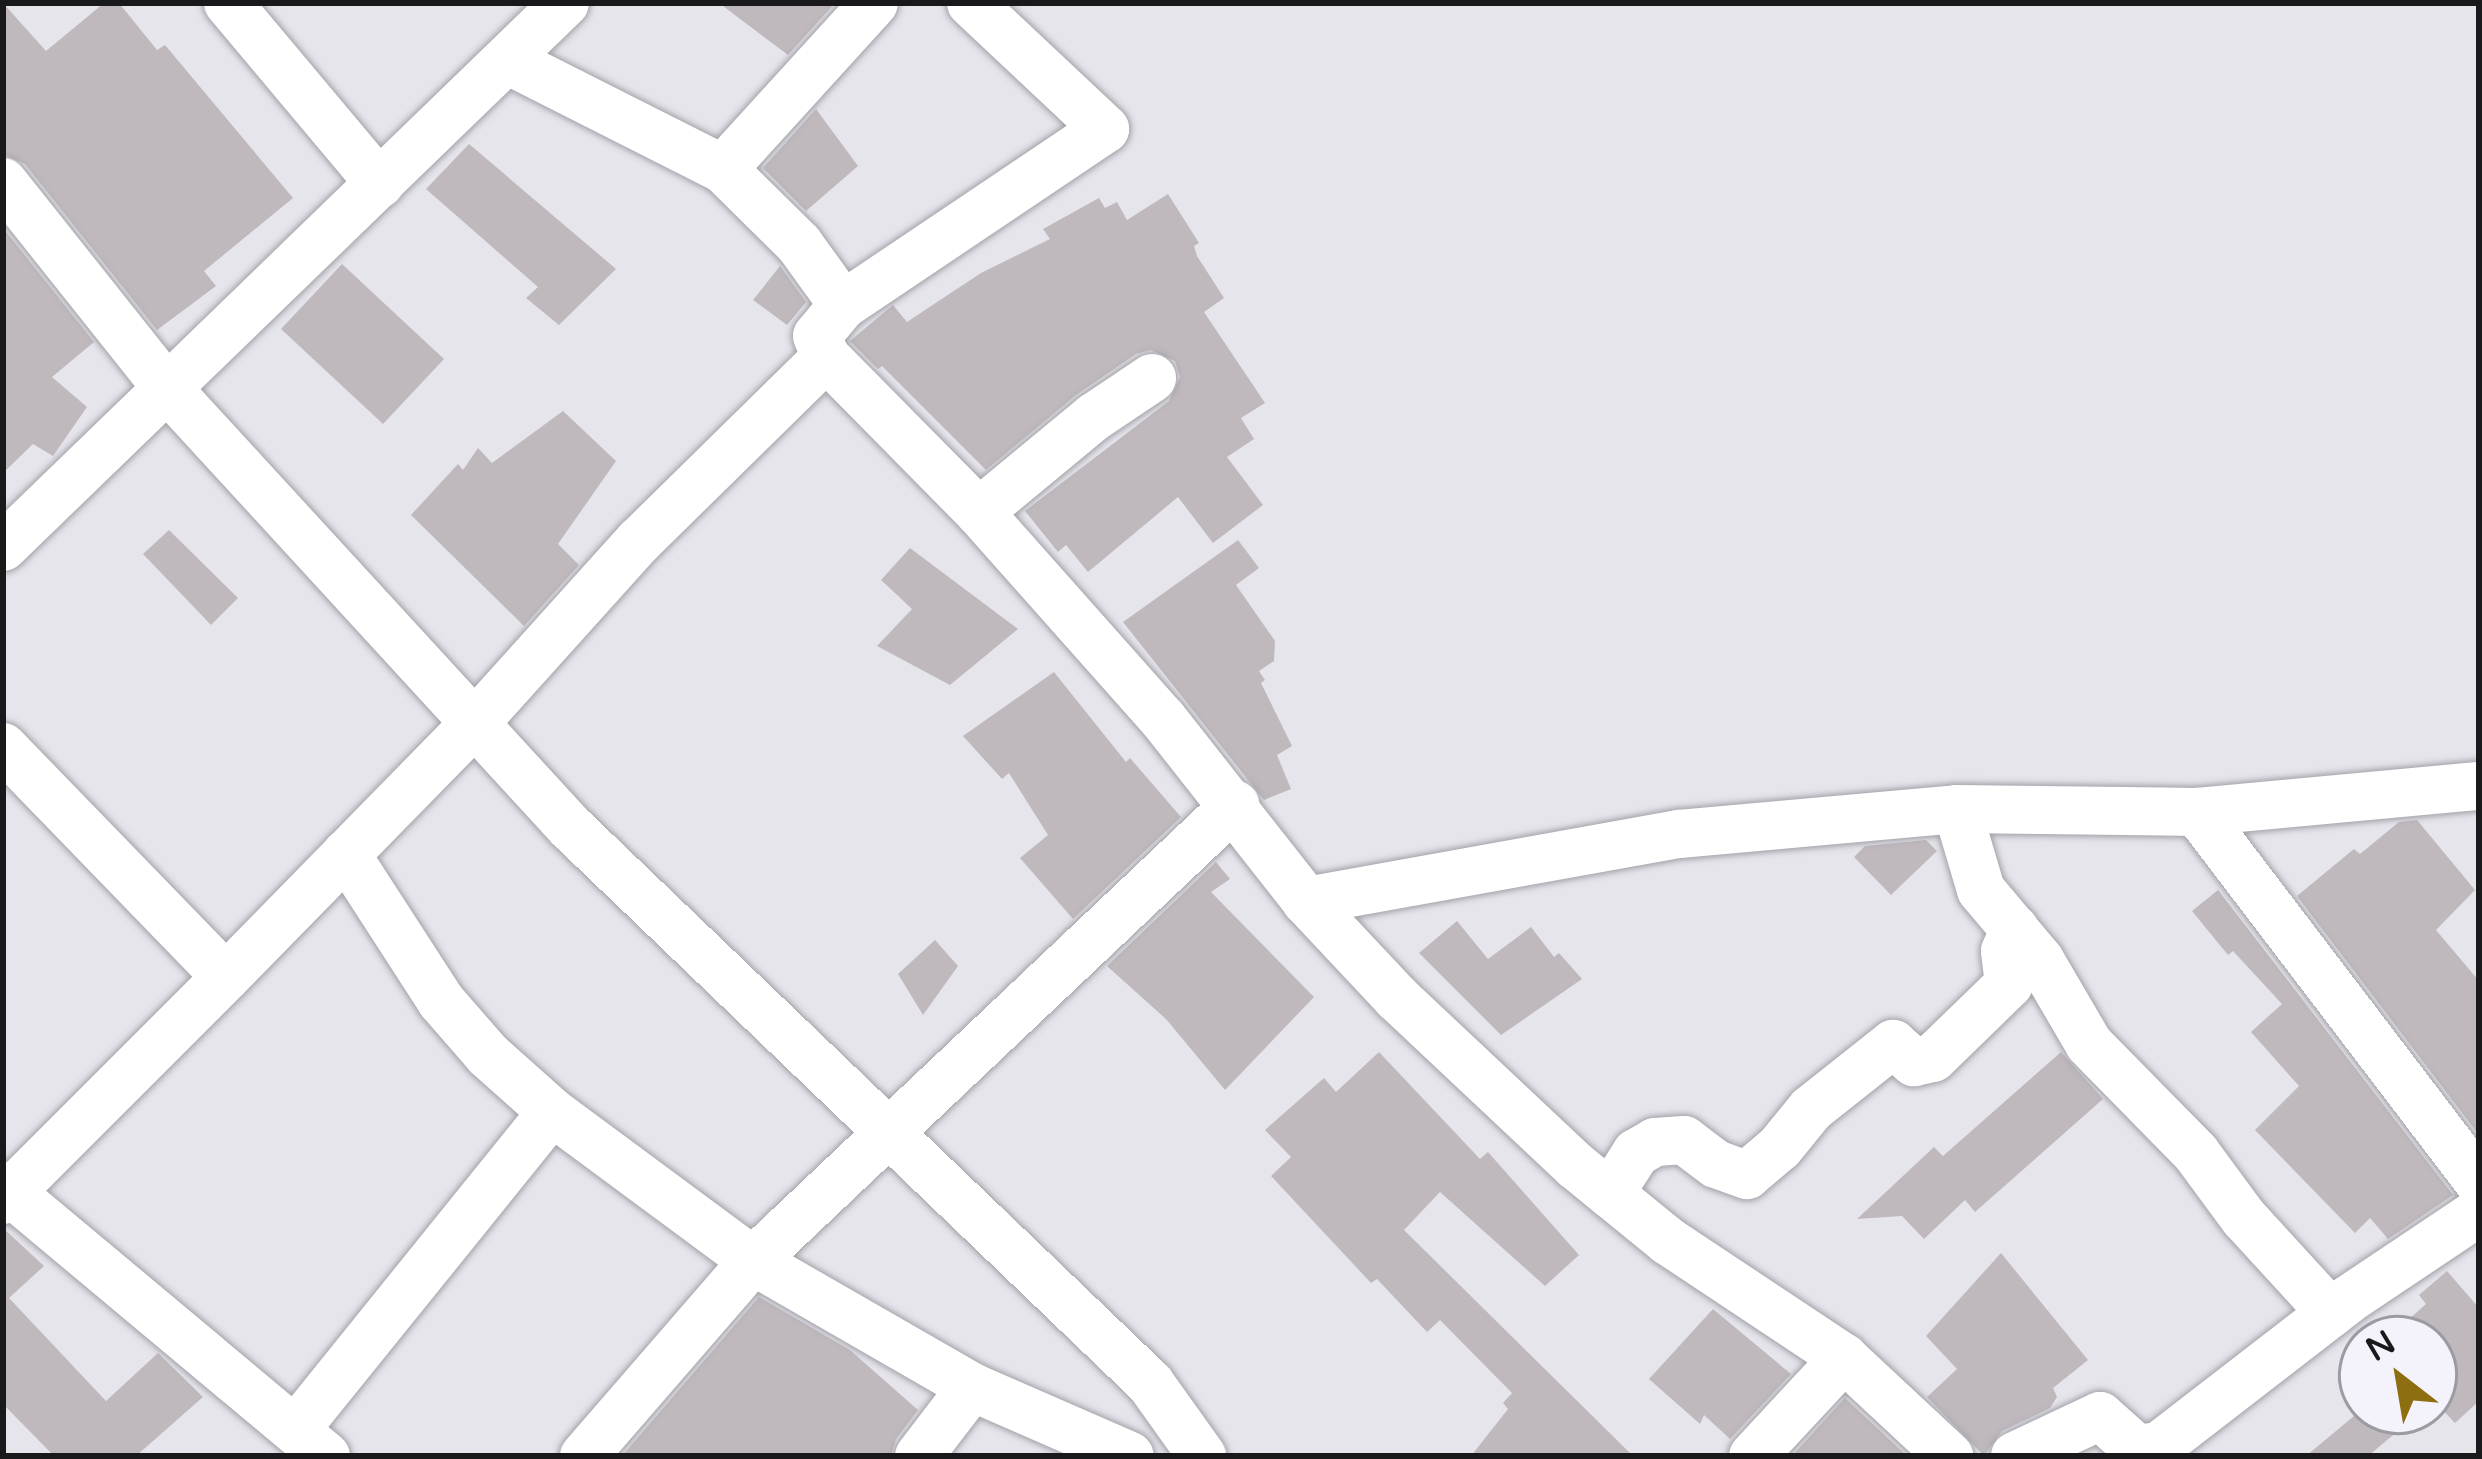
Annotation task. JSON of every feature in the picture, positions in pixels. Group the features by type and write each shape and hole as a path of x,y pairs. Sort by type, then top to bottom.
{"street":[{"path":"228,3 380,184"},
{"path":"3,547 565,3"},
{"path":"723,169 874,3"},
{"path":"970,3 1105,130 843,305 817,336 826,358 979,512 1235,805 1306,901 1397,998 1610,1194 1668,1241 1844,1358 1948,1456"},
{"path":"509,62 723,169 799,244 843,305"},
{"path":"3,182 166,387 571,828 1150,1383 1202,1456"},
{"path":"553,1112 311,1442 6,1193 474,724 639,541 826,358"},
{"path":"979,512 1094,417 1152,378"},
{"path":"3,747 226,976"},
{"path":"1306,901 1678,834 1957,808 2197,812 2479,786"},
{"path":"584,1456 753,1261 886,1130 1235,805"},
{"path":"1957,808 1981,890 2041,960 2089,1044 2196,1153 2244,1218 2331,1313"},
{"path":"2197,812 2479,1181"},
{"path":"346,854 441,1001 488,1055 553,1112 753,1261 972,1387 1130,1456"},
{"path":"1610,1194 1636,1153 1655,1142 1684,1139 1716,1164 1747,1175 1780,1148 1810,1109 1893,1044 1914,1062 1933,1058 2009,984 2005,950 2015,929"},
{"path":"2014,1456 2100,1416 2137,1449 2148,1451 2331,1313 2479,1212"},
{"path":"1753,1456 1844,1358"},
{"path":"919,1456 972,1387"}],"building":[{"path":"3,3 46,51 104,3 119,3 157,50 165,45 293,198 204,271 216,286 157,330 25,164 3,154"},
{"path":"719,3 835,3 788,55"},
{"path":"816,109 858,166 806,211 763,168"},
{"path":"469,144 616,269 559,325 526,298 538,287 426,189"},
{"path":"1168,194 1199,243 1194,246 1197,256 1224,298 1204,312 1265,403 1241,418 1254,439 1227,457 1263,505 1213,543 1178,497 1088,572 1066,545 1058,552 1025,511 1169,401 1180,377 1175,361 1151,350 1136,354 1076,395 986,470 882,366 878,369 850,341 893,305 907,322 981,273 1050,239 1043,229 1099,198 1105,208 1117,202 1127,220"},
{"path":"3,228 94,342 52,377 87,407 53,456 33,444 3,473"},
{"path":"342,264 444,359 383,424 281,329"},
{"path":"780,266 806,302 787,325 753,300"},
{"path":"563,411 616,461 558,544 579,565 524,626 411,515 458,464 463,470 478,448 492,463"},
{"path":"169,530 238,598 211,625 143,554"},
{"path":"1238,540 1259,568 1236,585 1275,641 1274,661 1259,671 1265,680 1261,683 1292,746 1277,755 1291,789 1264,800 1123,622"},
{"path":"910,548 1018,629 950,685 877,646 912,609 881,580"},
{"path":"1054,672 1126,762 1130,758 1181,817 1073,919 1020,858 1048,835 1009,773 1002,779 963,736"},
{"path":"2417,820 2475,890 2436,930 2479,981 2479,1135 2297,896 2354,849 2360,854 2399,822"},
{"path":"1926,840 1937,851 1891,895 1854,857 1865,846"},
{"path":"1216,862 1230,879 1211,892 1314,997 1225,1090 1166,1019 1107,966"},
{"path":"2218,890 2453,1195 2388,1239 2370,1218 2355,1233 2255,1130 2299,1086 2251,1032 2282,1004 2233,951 2228,955 2192,911"},
{"path":"1457,921 1488,959 1531,927 1554,957 1559,953 1582,979 1501,1035 1419,953"},
{"path":"935,940 958,966 923,1015 898,974"},
{"path":"1379,1052 1480,1159 1488,1152 1579,1255 1545,1286 1440,1192 1404,1230 1633,1456 1471,1456 1508,1409 1503,1403 1512,1393 1440,1320 1427,1332 1377,1279 1371,1283 1271,1176 1291,1157 1265,1130 1324,1078 1336,1092"},
{"path":"2061,1052 2103,1099 1975,1212 1965,1200 1924,1239 1902,1216 1857,1219 1934,1147 1943,1156"},
{"path":"3,1228 44,1266 9,1298 106,1401 158,1353 203,1397 136,1456 54,1456 3,1404"},
{"path":"2001,1253 2088,1360 2053,1388 2057,1397 2050,1408 2002,1431 1984,1456 1927,1397 1957,1369 1926,1336"},
{"path":"2447,1271 2479,1308 2479,1401 2458,1420 2458,1315 2414,1315 2426,1304 2419,1295"},
{"path":"759,1297 850,1350 918,1410 896,1439 891,1456 622,1456"},
{"path":"1713,1309 1791,1374 1730,1439 1704,1415 1700,1424 1649,1379"},
{"path":"1845,1398 1907,1456 1792,1456"},
{"path":"2338,1429 2338,1435 2393,1435 2368,1456 2306,1456"}]}
